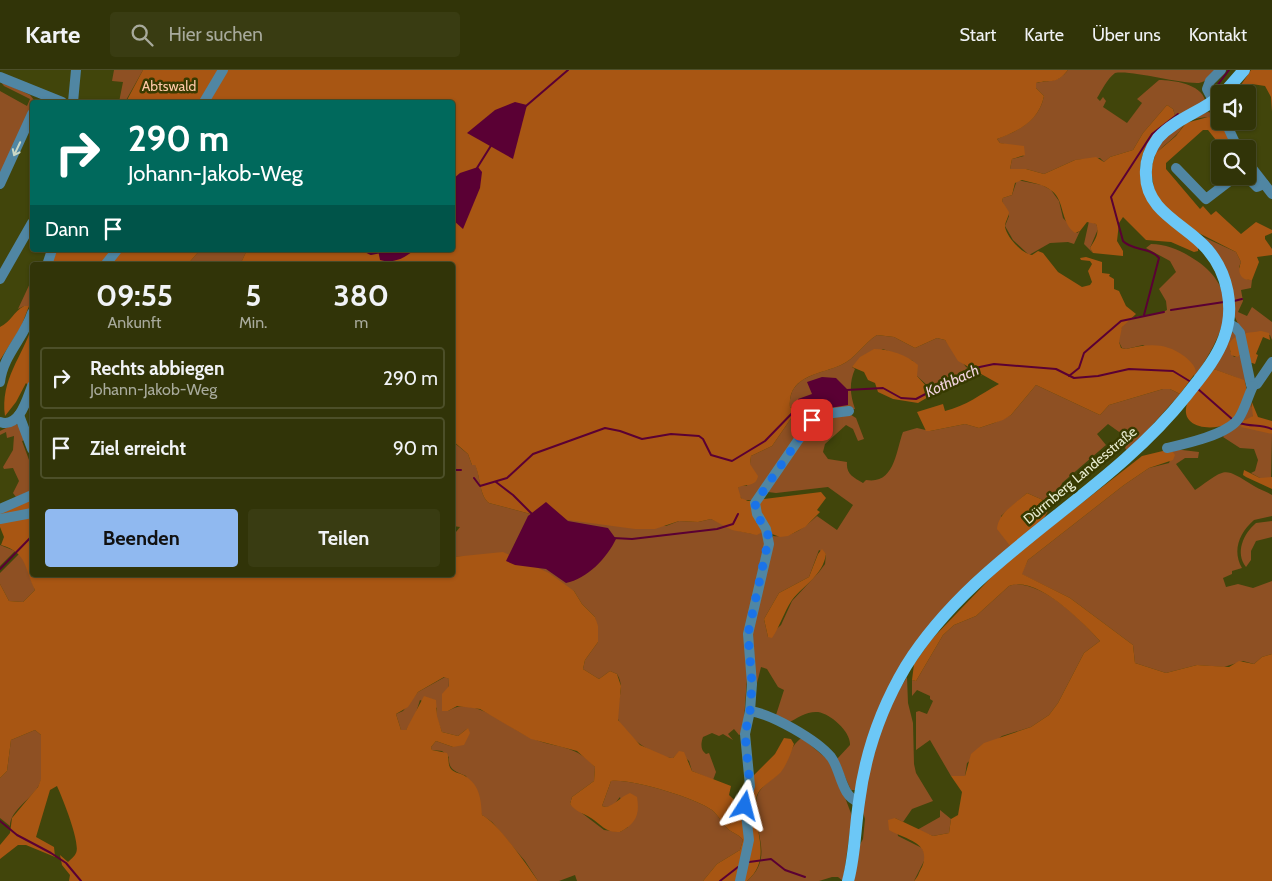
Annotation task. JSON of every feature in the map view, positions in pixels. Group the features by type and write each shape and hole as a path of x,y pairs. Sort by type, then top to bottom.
{"main road":[{"name":"Dürrnberg Landesstraße","path":"1232,85 1244,70"},
{"name":"Dürrnberg Landesstraße","path":"848,881 859,802 868,755 882,713 906,666 921,645 958,603 989,572 1050,519 1136,450 1207,370 1224,338 1228,323 1229,304 1227,289 1215,258 1195,238 1157,206 1146,182 1147,158 1158,139 1167,130 1211,105"}],"street":[{"path":"73,100 76,70"},
{"path":"205,100 223,70"},
{"path":"1211,95 1207,92 1207,86 1221,70"},
{"path":"0,77 38,99"},
{"path":"0,184 30,118"},
{"path":"1176,168 1206,199 1224,185"},
{"path":"1256,174 1272,194"},
{"path":"1254,185 1257,188 1264,184"},
{"path":"1,277 30,227"},
{"path":"107,262 115,252"},
{"path":"0,382 7,358 23,334 30,318"},
{"path":"1228,323 1240,333 1249,381 1253,386"},
{"path":"1167,448 1209,436 1232,425 1240,418 1253,386 1257,384 1272,362"},
{"path":"0,422 14,421 19,415 30,390"},
{"path":"740,881 749,847 745,806 750,786 745,747 752,684 748,634 769,537 757,514 755,503 812,420 825,414 849,411"},
{"path":"19,415 30,444"},
{"path":"0,509 30,496"},
{"path":"0,519 30,513"},
{"path":"750,711 766,715 820,746 832,759 849,797 859,802"}],"shaded area":[{"path":"114,70 143,70 126,100 119,100 123,82 112,81"},
{"path":"1068,70 1218,70 1207,80 1199,83 1133,73 1115,73 1107,81 1097,98 1100,101 1103,97 1106,101 1103,107 1127,123 1142,103 1137,99 1159,80 1186,84 1198,90 1205,100 1176,119 1173,109 1167,105 1143,133 1133,150 1110,157 1104,162 1100,158 1075,160 1044,174 1026,169 1010,169 1012,159 1024,156 1009,145 1000,143 997,139 1020,128 1038,112 1044,96 1036,88 1036,83 1057,79"},
{"path":"0,81 30,95 34,100 30,100 30,111 27,120 0,175 0,91 27,106 30,99 4,86"},
{"path":"515,102 527,105 513,159 467,133 495,110"},
{"path":"1205,113 1211,113 1211,117 1198,118 1190,121"},
{"path":"1187,123 1152,160 1160,143 1173,131"},
{"path":"478,167 482,172 480,188 463,229 455,222 455,177 460,173"},
{"path":"1017,180 1042,185 1051,190 1059,201 1063,218 1077,233 1080,231 1074,244 1068,242 1050,243 1029,255 1013,240 1005,226 1009,216 1002,201 1003,198 1012,195"},
{"path":"1089,221 1096,224 1098,229 1090,248 1093,253 1084,244"},
{"path":"1199,235 1236,252 1241,262 1239,267 1248,280 1252,280 1251,288 1241,290 1243,301 1238,312 1247,316 1252,307 1272,322 1272,340 1270,335 1242,333"},
{"path":"1151,244 1170,247 1197,261 1212,274 1221,288 1224,302 1224,317 1220,332 1205,362 1195,376 1143,345 1126,349 1122,348 1119,342 1124,324 1129,319 1167,310 1166,301 1159,289 1176,272 1170,261 1146,248"},
{"path":"198,252 246,252 241,262 190,262"},
{"path":"378,252 412,252 394,261 380,260"},
{"path":"30,283 29,306 18,309"},
{"path":"1231,331 1238,336 1230,351 1234,357 1241,355 1246,383 1214,369"},
{"path":"877,335 894,337 915,348 937,338 945,340 966,367 982,376 948,377 929,387 917,376 913,361 883,349 852,367 855,369 851,389 855,409 813,414 797,411 790,407 794,388 800,382 807,377 846,362"},
{"path":"822,377 836,378 848,390 848,405 818,410 814,400 799,404 798,399 812,394 807,382"},
{"path":"1036,385 1100,415 1109,405 1163,389 1170,389 1180,394 1128,452 1125,448 1129,439 1108,424 1097,434 1106,445 1062,483 1058,502 1052,504 1027,493 1001,516 1011,547 921,638 855,790 851,790 837,759 850,745 844,729 823,713 814,712 806,714 788,723 776,715 784,690 778,687 767,669 761,667 753,699 750,648 754,617 773,536 792,534 817,516 837,530 853,505 828,487 776,493 768,492 815,420 848,413 856,418 864,439 858,441 853,429 846,425 825,444 823,452 828,459 847,462 849,472 863,483 866,480 876,480 889,472 903,432 917,428 930,431 965,424 979,428 1011,415","holes":["819,550 826,554 825,564 792,601 781,625 768,637 764,619 779,593 809,577"]},
{"path":"1249,399 1254,413 1252,418 1246,420 1272,434 1271,478 1260,478 1251,473 1255,471 1258,460 1254,449 1240,448 1223,437"},
{"path":"792,417 799,418 805,424 755,500 743,500 738,494 738,488 741,485 747,486 751,456 772,446"},
{"path":"16,423 27,439 22,441 30,463 30,492 16,497 13,493 19,481 13,468 4,469 3,467 13,450 14,436 7,438 6,432 0,435 0,431"},
{"path":"455,443 468,454 472,465 475,464 483,496 489,503 538,516 666,526 679,521 698,522 711,519 739,531 753,534 764,531 766,538 753,597 743,733 739,735 734,729 728,734 733,740 723,734 719,736 712,733 703,737 702,748 706,754 709,753 716,772 713,780 692,771 689,761 679,752 673,758 658,755 641,745 626,732 618,719 617,713 621,686 617,674 610,671 599,679 583,669 585,660 598,642 595,617 582,604 574,591 475,556 455,557 455,532 460,527 455,526"},
{"path":"1174,449 1199,452 1198,458 1185,458 1176,464 1195,490 1213,477 1224,472 1236,475 1272,495 1272,516 1254,520 1241,536 1237,549 1242,568 1232,571 1232,574 1223,578 1226,587 1238,584 1253,588 1272,581 1272,654 1262,657 1254,664 1243,661 1224,667 1197,665 1166,673 1135,663 1133,645 1070,598 1021,574 1028,560 1124,485 1149,468 1169,463"},
{"path":"546,502 568,521 608,528 616,539 596,567 574,581 566,583 546,569 515,565 506,561 528,516"},
{"path":"1272,521 1272,537 1256,541 1251,551 1251,560 1246,567 1241,556 1244,538 1256,523"},
{"path":"0,545 15,551 0,566"},
{"path":"19,554 23,557 35,590 23,602 9,601 0,584 0,573"},
{"path":"1015,584 1039,590 1051,597 1073,614 1100,641 1084,653 1058,703 1049,715 1031,727 1002,736 967,763 965,776 951,776 930,740 916,750 916,712 919,711 927,714 933,701 930,699 930,696 917,690 912,696 912,680 916,681 943,635 954,625 976,616 1009,586"},
{"path":"445,677 449,679 448,711 461,706 477,709 492,715 529,737 572,750 587,759 595,767 594,781 572,797 570,804 604,830 620,832 628,827 620,797 613,806 602,806 611,781 620,781 647,786 704,805 716,814 727,828 740,836 743,840 740,850 717,864 703,881 577,881 575,875 559,881 538,881 525,861 492,822 482,815 466,776 453,770 449,757 442,751 432,750 431,747 436,741 453,747 468,728 458,736 442,732 436,716 437,708 420,700 414,719 406,730 401,730 396,714 403,711 418,692"},
{"path":"907,677 908,703 913,723 914,764 916,773 933,801 912,809 903,822 895,818 898,836 922,848 926,857 914,881 851,881 858,848 863,839 865,819 862,809 862,798 886,712"},
{"path":"35,730 41,735 43,761 41,779 36,790 17,810 10,826 0,818 0,778 7,771 11,740"},
{"path":"800,739 803,739 832,763 852,816 843,881 838,877 832,877 819,881 747,881 756,871 760,861 760,840 755,808 757,797 761,789 782,769 792,749"},
{"path":"940,810 951,819 949,833 933,836 917,830 940,817"}],"green space":[{"name":"Abtswald","path":"143,70 1068,70 1057,80 1036,83 1036,88 1044,96 1038,112 1027,124 997,139 1000,143 1024,146 1025,155 1012,159 1010,169 1026,169 1044,174 1075,160 1096,157 1104,162 1110,157 1133,150 1143,133 1167,105 1173,109 1176,119 1155,136 1146,147 1140,173 1198,247 1198,251 1194,252 1171,242 1146,240 1123,217 1119,223 1117,241 1123,251 1123,256 1093,253 1090,248 1097,233 1096,224 1087,222 1080,231 1075,233 1067,223 1059,200 1052,191 1042,185 1022,180 1015,183 1012,195 1003,198 1002,201 1009,212 1005,225 1006,231 1015,244 1023,251 1032,255 1038,251 1043,253 1058,272 1082,287 1090,285 1092,282 1088,271 1092,264 1090,261 1081,260 1080,258 1086,257 1102,262 1102,273 1110,274 1109,276 1114,279 1114,289 1119,291 1126,306 1136,314 1122,327 1119,342 1121,348 1156,345 1170,348 1188,359 1196,372 1180,394 1170,389 1163,389 1109,405 1100,415 1036,385 1011,415 1003,420 979,428 965,424 926,431 917,412 943,404 945,411 953,409 999,384 958,361 945,340 937,338 915,348 894,337 877,335 846,362 807,377 794,388 790,407 798,413 792,417 772,446 751,456 750,464 758,476 757,480 752,484 738,488 741,498 748,501 821,492 826,498 817,510 820,512 805,527 788,536 780,537 764,531 757,535 732,530 711,519 698,522 679,521 655,529 635,529 538,516 489,503 483,496 475,465 472,465 468,454 455,443 455,262 241,262 246,252 455,252 455,100 127,100"},
{"path":"1251,70 1272,70 1272,112 1271,97 1265,86 1241,85"},
{"path":"1211,118 1211,130 1225,130 1230,140 1216,140 1208,130 1203,130 1166,163 1166,169 1200,209 1203,206 1211,215 1216,211 1241,234 1256,222 1272,230 1272,233 1265,236 1265,239 1272,249 1272,255 1257,257 1259,262 1252,280 1245,279 1240,275 1241,262 1236,252 1183,225 1155,196 1151,168 1156,153 1176,136 1186,123"},
{"path":"56,252 198,252 190,262 52,262"},
{"path":"24,306 29,306 21,327 0,360 0,327"},
{"path":"1261,331 1269,333 1270,340 1263,337 1256,354 1258,355 1255,364 1249,362 1242,354 1237,357 1231,355 1229,344 1235,337"},
{"path":"30,332 30,387 26,383 16,402 5,416 4,403 9,379"},
{"path":"874,349 898,353 914,361 918,365 917,376 926,386 934,385 960,375 962,380 950,384 918,403 893,399 878,392 875,383 868,380 864,372 852,367 860,357"},
{"path":"1214,369 1244,380 1246,394 1238,417 1231,422 1223,426 1213,427 1195,425 1189,420 1186,413 1187,404"},
{"path":"1251,400 1258,417 1272,421 1272,434 1241,427 1243,421 1253,416"},
{"path":"1171,449 1175,455 1173,460 1149,468 1124,485 1028,560 1022,574 1070,598 1133,645 1135,663 1166,673 1197,665 1229,667 1239,661 1254,664 1262,657 1272,654 1272,881 914,881 922,867 923,852 916,843 889,830 888,820 895,818 933,836 949,833 951,819 958,815 962,792 951,776 965,776 971,754 984,743 1031,727 1049,715 1058,703 1084,653 1100,641 1071,612 1058,602 1032,587 1020,584 1009,586 976,616 954,625 943,635 916,681 912,680 914,664 932,639 1005,563 1142,456"},
{"path":"1244,470 1260,478 1272,477 1272,489 1243,475"},
{"path":"1027,493 1052,504 1043,520 1011,547 997,529 998,523 1004,513"},
{"path":"30,500 30,577 455,577 455,557 503,552 549,573 574,591 582,604 595,617 598,626 598,642 585,660 583,669 599,679 610,671 617,674 621,686 618,720 640,745 670,758 673,758 679,751 684,752 692,771 731,786 729,795 741,806 752,777 775,754 784,738 791,739 794,744 783,769 757,795 756,811 761,852 755,872 747,881 703,881 717,864 740,850 743,840 727,828 712,810 704,805 663,790 633,783 611,781 602,806 609,806 630,793 637,797 638,809 633,822 620,832 604,828 591,818 577,811 570,804 572,797 594,781 595,767 577,751 531,739 480,709 457,706 448,711 442,711 442,694 449,686 449,679 444,677 418,692 408,707 396,714 401,730 406,730 424,696 436,700 437,716 442,732 458,736 468,728 470,733 464,745 453,747 436,741 431,747 432,750 447,753 451,769 465,776 474,784 480,798 482,815 489,819 504,835 538,881 69,881 70,875 62,865 60,855 68,862 72,859 76,853 76,840 57,786 50,790 36,837 54,847 55,857 26,845 18,845 0,859 0,845 10,833 12,818 38,787 41,779 41,735 35,730 11,740 7,771 0,778 0,584 9,601 23,602 35,590 21,557 10,548 1,545 4,537 0,527 0,511"},
{"path":"822,549 826,554 821,568 792,600 772,638 768,637 764,619 779,593 809,577 818,554"}],"waterway":[{"path":"526,106 568,70"},
{"path":"1218,85 1229,70"},
{"path":"1144,315 1159,258 1151,252 1131,246 1123,241 1111,197 1152,134 1178,114"},
{"path":"477,168 492,144"},
{"path":"367,252 371,254 381,252"},
{"path":"1234,301 1242,299"},
{"path":"1171,310 1224,302"},
{"path":"1069,376 1079,368 1084,353 1121,321 1164,312"},
{"name":"Kothbach","path":"847,390 883,388 901,398 916,399 975,368 994,364 1056,369 1074,378 1098,376 1129,369 1173,371 1191,382"},
{"name":"Kothbach","path":"1198,389 1232,419"},
{"name":"Kothbach","path":"474,478 480,486 507,478 533,454 605,428 642,439 671,434 699,436 703,439 711,455 732,461 765,441 802,403"},
{"name":"Kothbach","path":"1239,423 1272,429"},
{"name":"Kothbach","path":"455,470 461,470"},
{"name":"Kothbach","path":"496,482 513,495 532,514"},
{"name":"Kothbach","path":"613,538 632,539 717,529 733,524 738,514"},
{"name":"Kothbach","path":"0,569 30,538"},
{"path":"0,821 17,835 66,863 81,881"},
{"path":"749,862 771,859 785,870 805,877"},
{"path":"720,881 738,867"}],"route":[{"path":"745,806 750,786 745,734 752,694 748,634 769,544 769,537 757,514 755,503 812,420"}]}
